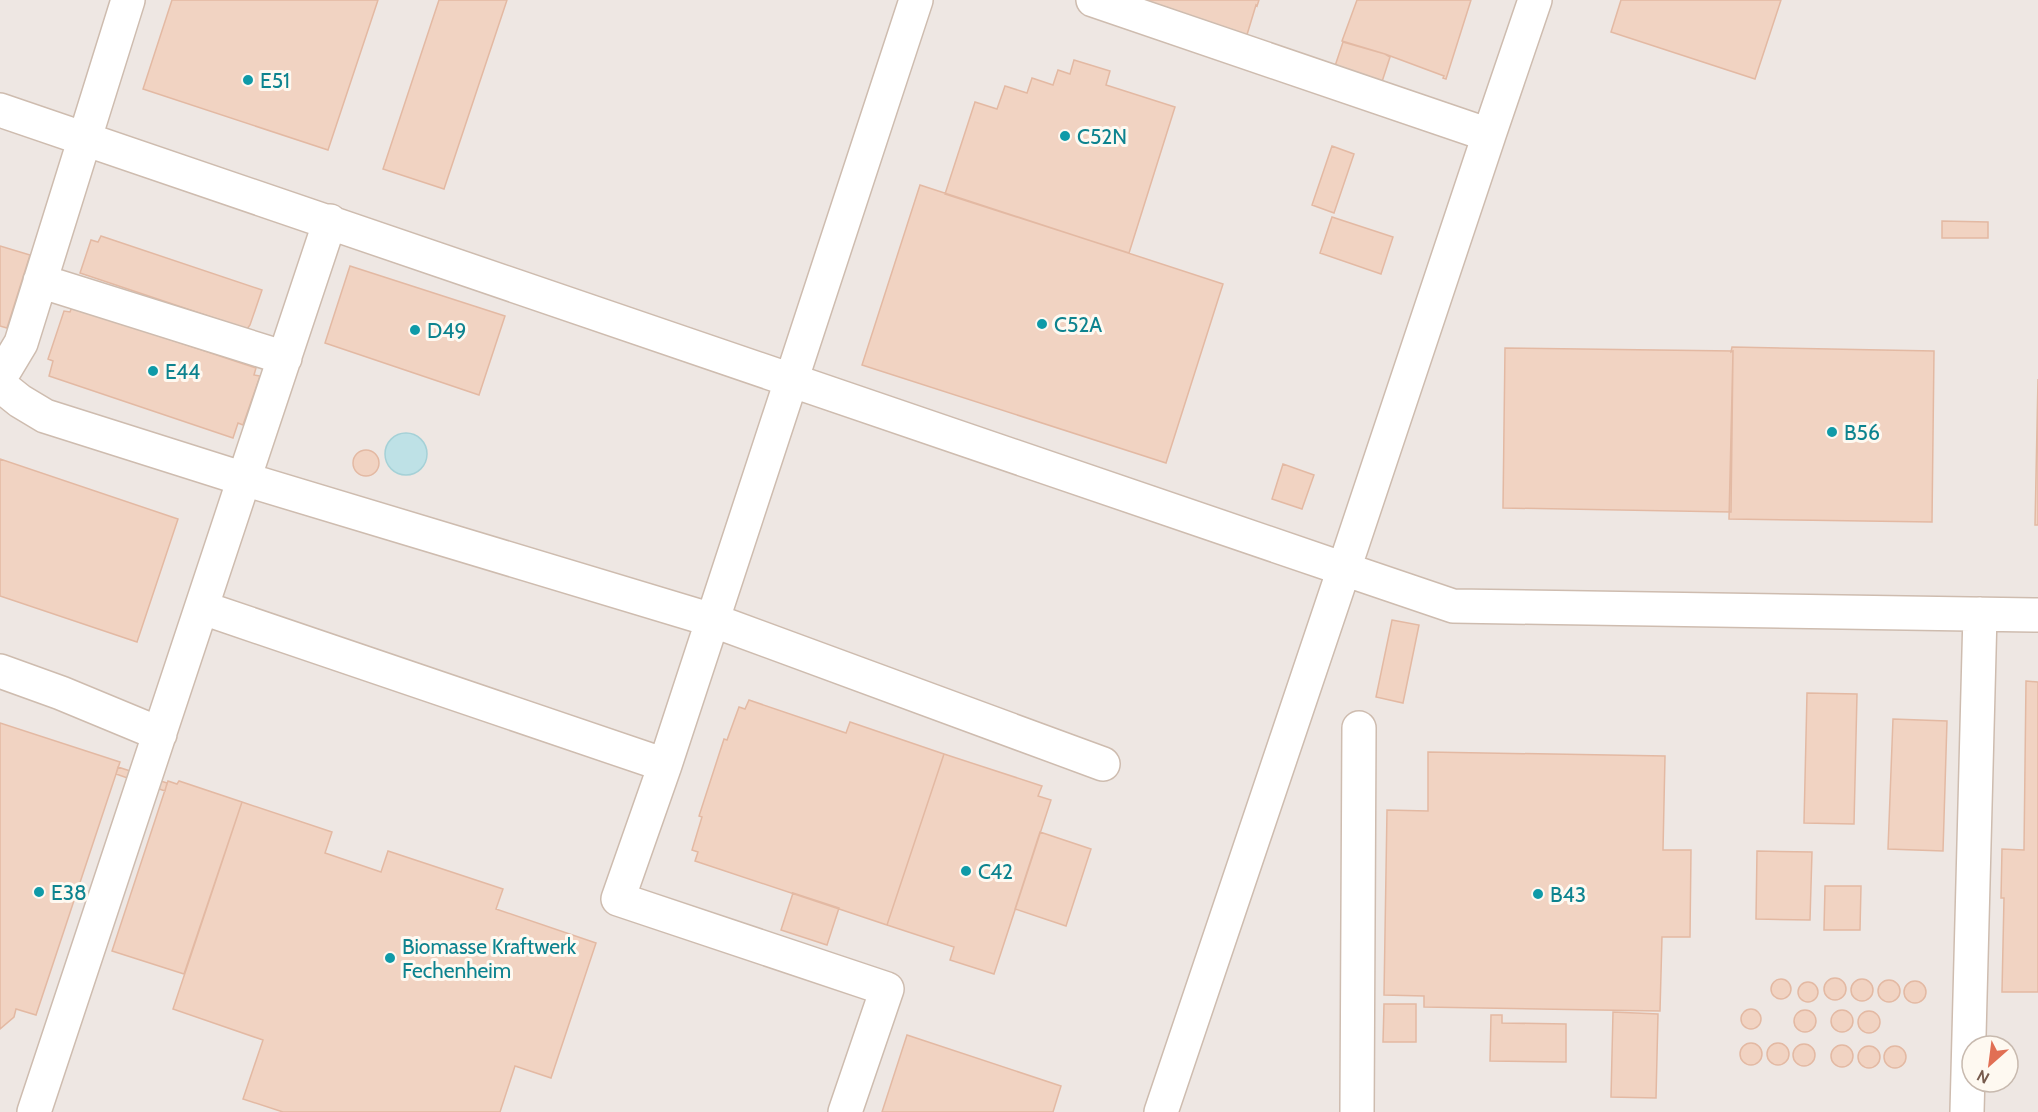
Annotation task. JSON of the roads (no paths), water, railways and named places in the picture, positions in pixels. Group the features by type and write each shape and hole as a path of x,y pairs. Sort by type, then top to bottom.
{"lane":[{"path":"0,378 21,343 128,0"},
{"path":"845,1112 887,989 618,899 665,765 916,0"},
{"path":"1093,0 1489,135"},
{"path":"1161,1112 1534,0"},
{"path":"0,110 1453,606 2038,615"},
{"path":"34,1112 330,221"},
{"path":"40,281 285,358"},
{"path":"0,386 45,416 244,479 712,620 1103,764"},
{"path":"203,608 665,765"},
{"path":"1967,1112 1980,614"},
{"path":"0,671 61,693 160,734"},
{"path":"1357,1112 1359,728"}],"water":[{"path":"406,433 414,434 421,439 426,446 426,462 421,469 414,474 406,475 398,474 391,469 386,462 385,454 386,446 391,439 398,434"}],"place":[{"name":"E51","path":"248,80"},
{"name":"C52N","path":"1065,136"},
{"name":"C52A","path":"1042,324"},
{"name":"D49","path":"415,330"},
{"name":"E44","path":"153,371"},
{"name":"B56","path":"1832,432"},
{"name":"C42","path":"966,871"},
{"name":"E38","path":"39,892"},
{"name":"B43","path":"1538,894"},
{"name":"Biomasse Kraftwerk Fechenheim","path":"390,958"}]}
